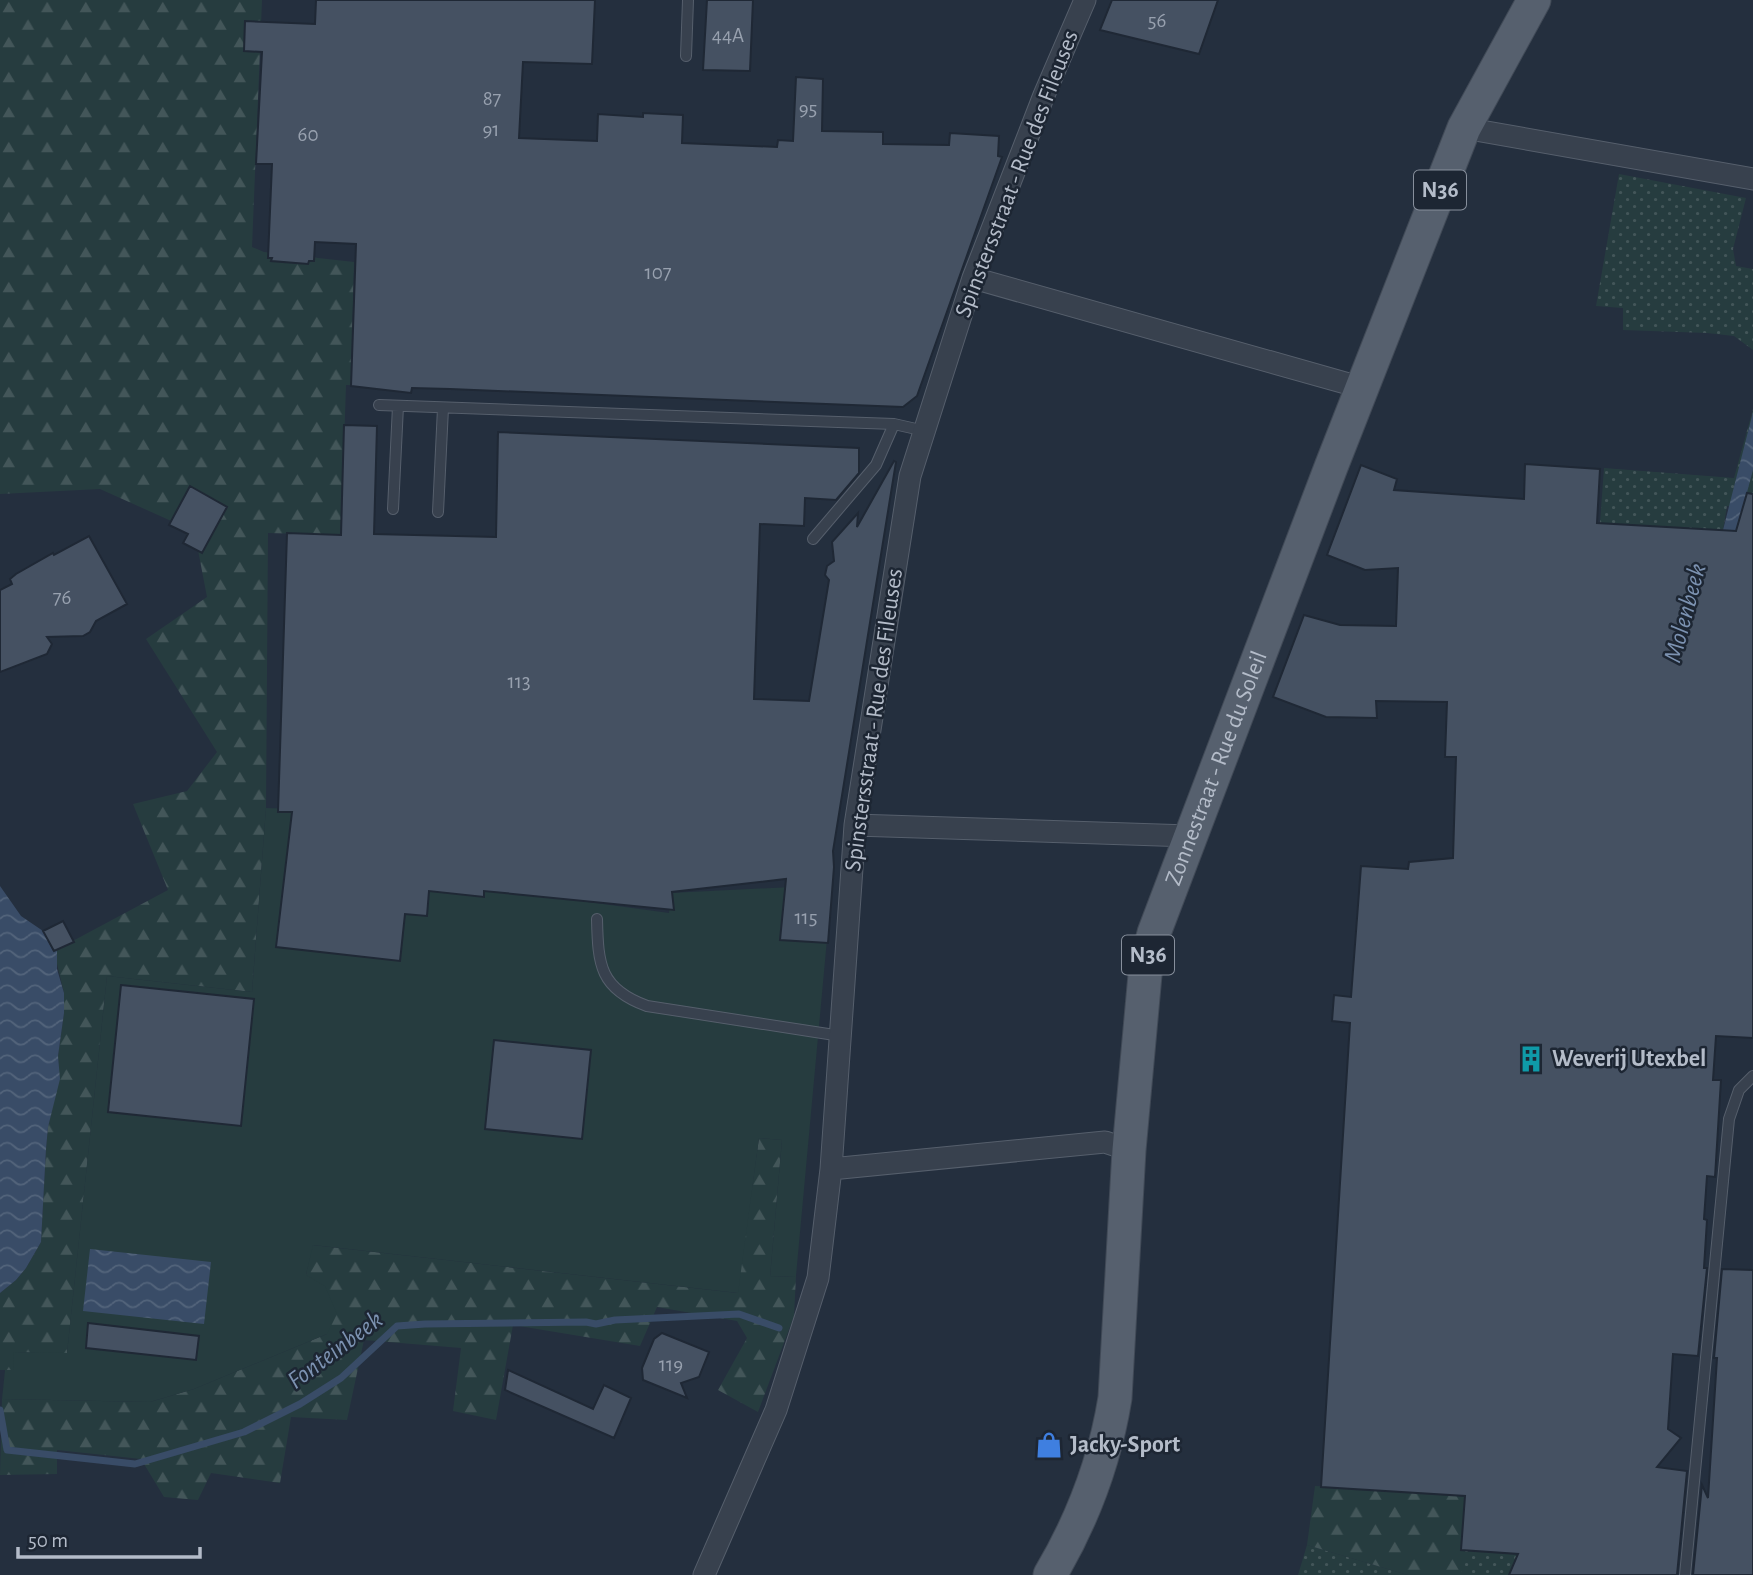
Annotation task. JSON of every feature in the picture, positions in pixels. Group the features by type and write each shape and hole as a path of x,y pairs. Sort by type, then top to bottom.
{"main road":[{"name":"Zonnestraat - Rue du Soleil","path":"1051,1575 1064,1552 1097,1473 1110,1431 1122,1305 1129,1150 1146,964 1154,933 1189,836 1464,128 1526,2"}],"street":[{"name":"Spinstersstraat - Rue des Fileuses","path":"704,1575 776,1410 818,1278 831,1169 855,825 910,476 973,278 1044,95 1085,0"},
{"path":"1464,128 1753,179"},
{"path":"973,278 1363,388"},
{"path":"855,825 1189,836"},
{"path":"831,1169 1105,1142 1129,1150"}],"lane":[{"path":"687,56 688,0"},
{"path":"379,405 894,424 925,431"},
{"path":"393,509 398,406"},
{"path":"438,512 443,408"},
{"path":"813,539 876,465 894,424"},
{"path":"597,919 598,948 605,977 615,990 630,1000 647,1006 841,1036"},
{"path":"1685,1575 1729,1119 1739,1090 1753,1076"}],"green space":[{"path":"0,0 262,0 252,247 264,252 354,262 351,385 346,385 341,535 268,533 266,808 252,992 107,976 67,1354 14,1352 14,1370 0,1370 0,1293 26,1268 41,1242 48,1127 59,1079 58,1056 64,1013 64,993 54,951 168,890 133,804 187,791 217,752 146,639 207,597 198,550 178,524 100,489 0,494"},
{"path":"1619,174 1746,198 1733,249 1736,266 1753,269 1753,350 1734,336 1623,330 1623,308 1596,306"},
{"path":"1753,409 1753,512 1727,506 1723,530 1600,523 1604,468 1734,478"},
{"path":"266,808 488,815 487,888 669,913 670,893 832,885 796,1276 770,1277 782,1140 759,1138 738,1293 313,1245 306,1275 325,1286 337,1314 327,1334 194,1389 150,1402 2,1399 5,1370 14,1370 13,1352 67,1353 107,976 252,992"},
{"path":"759,1138 782,1140 770,1277 796,1276 794,1316 758,1412 718,1390 747,1338 737,1321 657,1307 640,1346 513,1325 496,1420 453,1411 461,1348 364,1340 347,1420 291,1417 280,1483 211,1473 198,1500 164,1497 141,1459 57,1450 57,1474 0,1475 2,1399 150,1402 194,1389 327,1334 306,1275 312,1245 737,1293"},
{"path":"1315,1486 1465,1496 1461,1575 1408,1575 1307,1545"},
{"path":"1307,1545 1408,1575 1298,1575"},
{"path":"1461,1550 1518,1554 1509,1575 1461,1575"}],"water":[{"path":"1753,412 1753,470 1667,789 1723,530"},
{"path":"0,886 21,916 43,931 53,951 57,950 57,969 64,993 64,1013 58,1056 60,1079 48,1127 41,1242 26,1268 0,1293"},
{"path":"90,1249 211,1262 204,1324 83,1311"}],"building":[{"path":"316,0 595,0 592,64 523,62 519,138 597,141 598,114 643,117 643,113 683,115 682,143 777,147 778,140 793,141 796,77 823,79 822,131 883,132 883,144 949,145 950,133 999,136 998,156 1002,157 917,396 903,407 450,389 412,388 411,393 351,386 356,244 315,242 314,261 309,261 308,264 271,261 272,258 268,258 272,164 256,164 262,52 244,51 245,21 315,24"},
{"path":"707,0 753,0 750,71 703,70"},
{"path":"1112,0 1218,0 1199,54 1100,30"},
{"path":"344,425 377,426 374,534 496,537 498,432 859,448 859,473 836,500 805,498 804,526 760,524 754,699 809,701 829,580 825,575 827,566 834,561 832,542 858,513 857,527 894,461 896,462 833,851 828,943 780,940 786,879 672,892 674,910 484,891 484,897 429,891 427,916 405,914 400,961 276,947 292,812 278,812 287,533 341,535"},
{"name":"Weverij Utexbel","path":"1525,464 1600,469 1597,523 1736,531 1747,493 1753,494 1753,1038 1716,1036 1713,1080 1721,1080 1715,1177 1707,1176 1704,1268 1707,1268 1698,1356 1673,1354 1668,1429 1681,1438 1657,1467 1687,1471 1677,1575 1509,1575 1518,1554 1461,1550 1465,1496 1321,1487 1350,1023 1332,1021 1334,995 1351,997 1361,866 1408,869 1409,862 1453,858 1456,757 1445,757 1447,702 1376,701 1377,718 1326,717 1273,697 1304,615 1340,625 1396,626 1398,568 1365,570 1327,555 1361,465 1397,479 1394,490 1524,499"},
{"path":"190,486 227,507 202,553 183,543 188,534 169,525"},
{"path":"89,536 127,604 96,621 90,632 83,636 47,637 52,644 47,654 0,672 0,590 12,584 10,579 16,574"},
{"path":"63,921 74,942 54,951 43,931"},
{"path":"121,985 254,999 241,1126 108,1112"},
{"path":"494,1040 591,1050 582,1139 485,1129"},
{"path":"1722,1269 1753,1270 1753,1575 1693,1575 1702,1485 1708,1498 1717,1358 1714,1358"},
{"path":"88,1323 199,1336 196,1360 86,1348"},
{"path":"662,1333 709,1352 699,1377 681,1383 687,1398 643,1380 642,1368 654,1339"},
{"path":"508,1370 593,1409 604,1385 631,1398 614,1438 505,1390"}],"waterway":[{"name":"Fonteinbeek","path":"0,1410 7,1450 135,1464 244,1432 300,1404 341,1378 397,1326 586,1322 596,1324 615,1320 739,1314 779,1328"}],"place":[{"name":"Weverij Utexbel","path":"1531,1059"},
{"name":"Jacky-Sport","path":"1049,1445"}],"water label":[{"name":"Molenbeek","path":"1685,613"}]}
